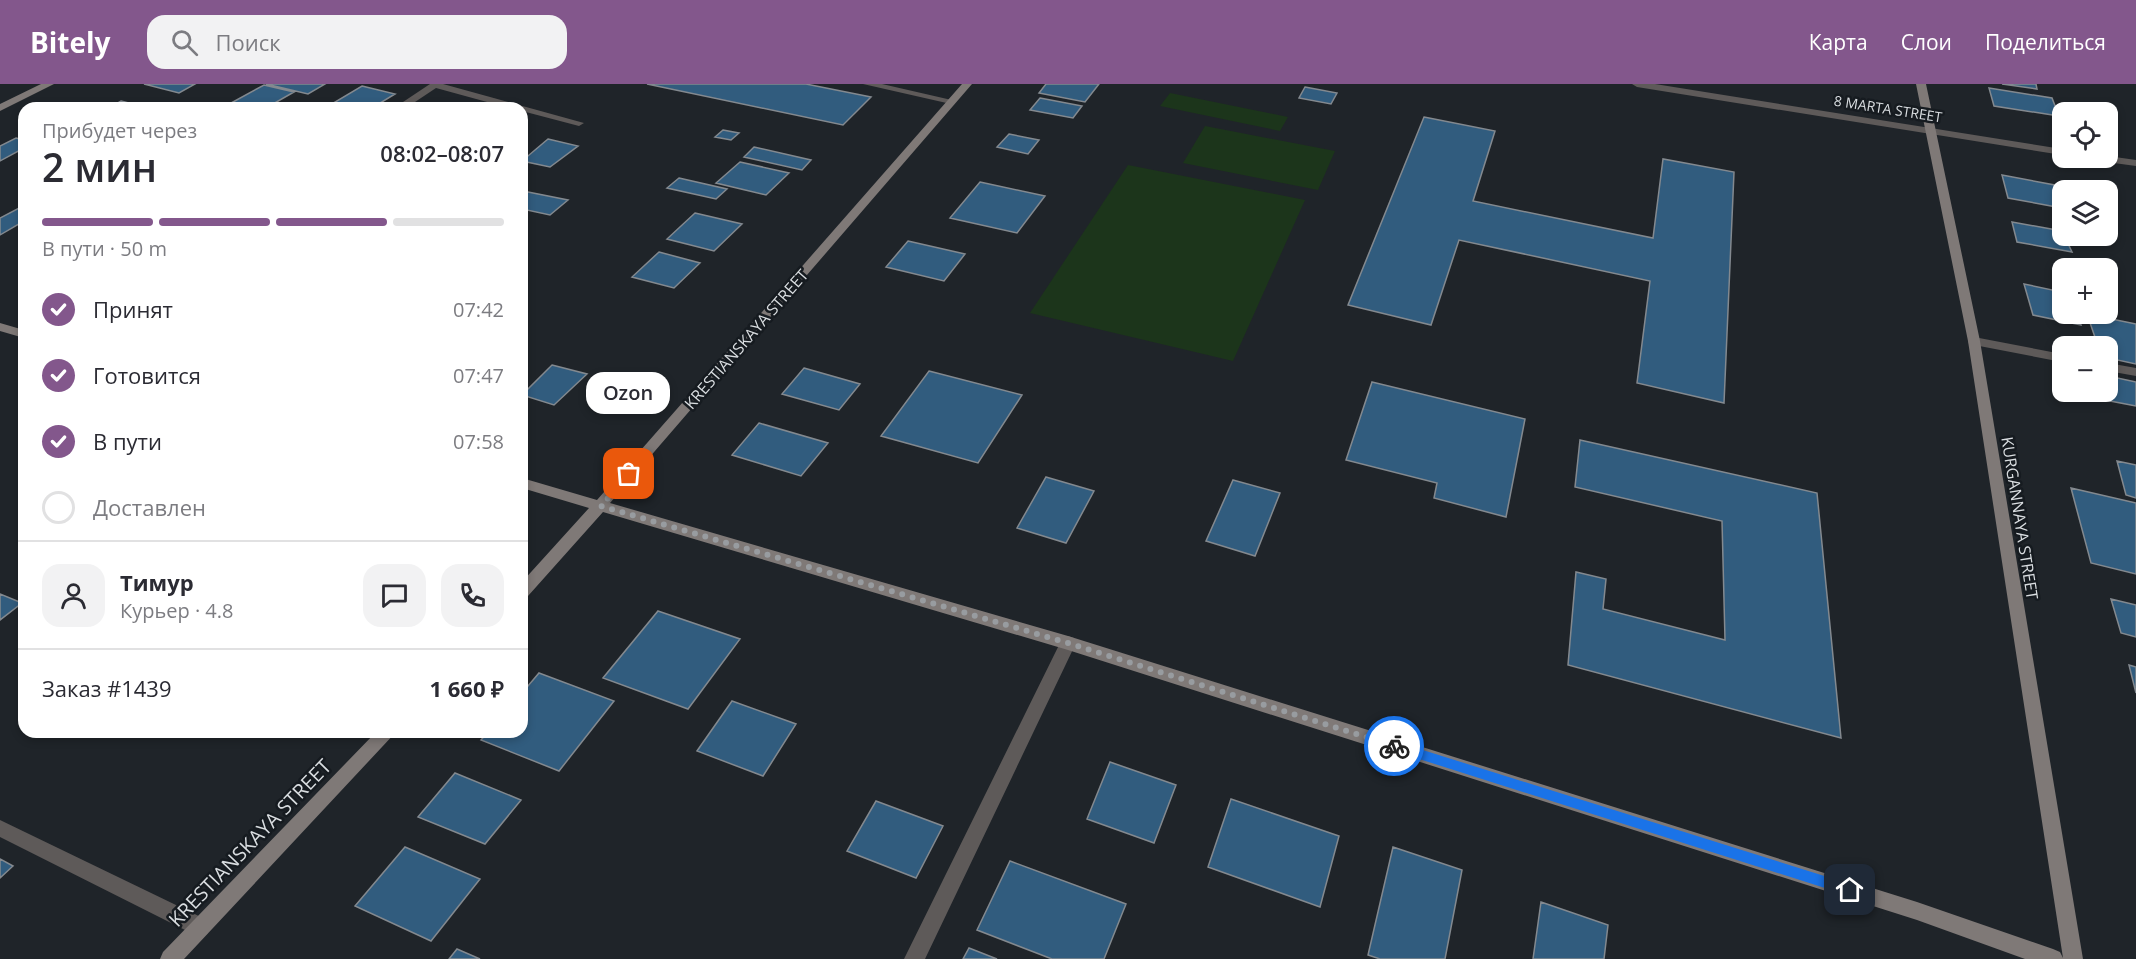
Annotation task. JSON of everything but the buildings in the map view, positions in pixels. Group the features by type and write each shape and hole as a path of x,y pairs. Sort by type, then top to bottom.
{"street":[{"path":"0,108 49,84"},
{"path":"868,84 951,101"},
{"name":"KRESTIANSKAYA STREET","path":"528,585 601,506 967,84"},
{"name":"8 MARTA STREET","path":"1637,84 2052,150"},
{"name":"KURGANNAYA STREET","path":"1921,84 1974,341 2073,959"},
{"path":"408,102 435,85 499,102"},
{"path":"528,110 579,123"},
{"path":"2118,161 2136,164"},
{"path":"0,327 18,332"},
{"path":"1974,341 2052,356"},
{"path":"2118,369 2136,372"},
{"path":"528,485 1068,643 1917,911 2053,959"},
{"path":"914,959 983,822 1068,643"},
{"name":"KRESTIANSKAYA STREET","path":"170,959 381,738"},
{"path":"0,828 200,927"}],"green space":[{"path":"1170,93 1288,117 1280,131 1160,106"},
{"path":"1205,126 1335,151 1318,190 1183,163"},
{"path":"1128,165 1305,200 1233,361 1030,313"}],"way so far":[{"path":"629,474 601,506 1068,643 1394,746"}],"place":[{"name":"Ozon","path":"629,474"}],"route":[{"path":"1394,746 1850,890"}]}
